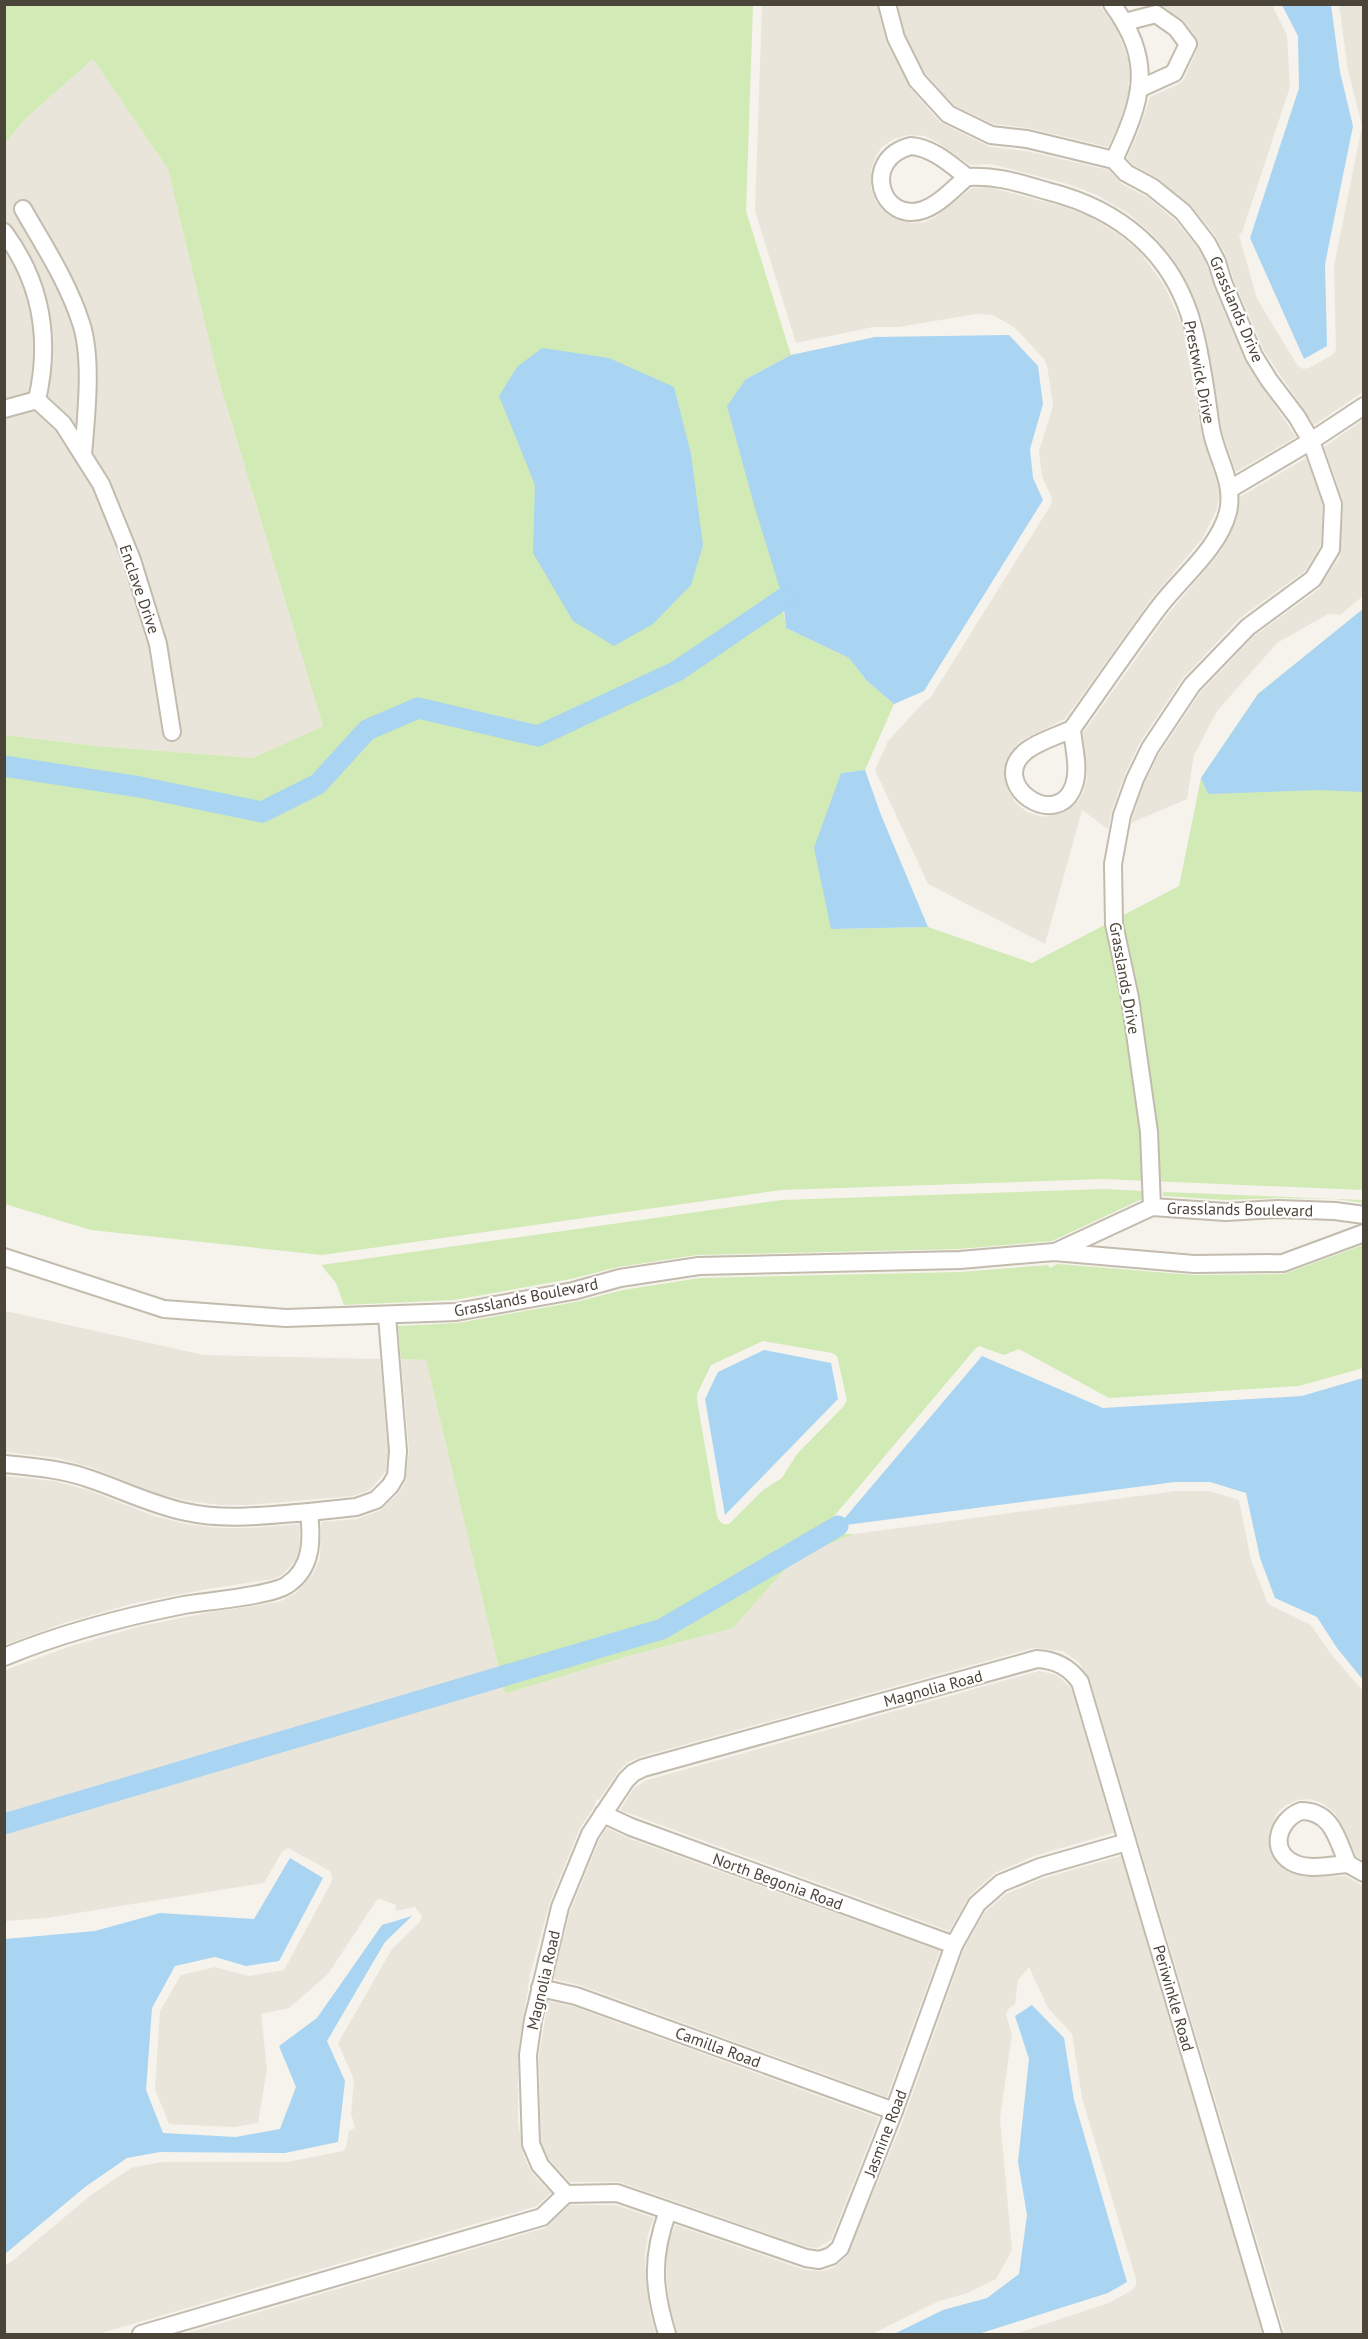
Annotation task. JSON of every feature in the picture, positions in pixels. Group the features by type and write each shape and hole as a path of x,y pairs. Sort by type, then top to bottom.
{"street":[{"name":"Grasslands Drive","path":"887,4 896,38 917,80 948,114 991,135 1027,139 1114,160 1126,174 1152,187 1183,212 1208,243 1254,356 1311,441 1333,504 1331,549 1313,579 1248,627 1192,685 1150,748 1135,779 1122,815 1113,864 1114,924 1131,1003 1149,1132 1152,1207"},
{"path":"1112,4 1125,22 1138,57 1141,88 1129,127 1114,160"},
{"path":"1125,22 1156,14 1176,28 1188,44 1174,73 1141,88"},
{"path":"911,146 922,147 932,152 968,177 931,207 910,212 900,209 884,195 880,174 891,155 911,146"},
{"name":"Prestwick Drive","path":"968,177 989,176 1093,205 1124,224 1146,243 1173,279 1193,324 1212,435 1230,489 1227,513 1211,546 1160,606 1072,729 1033,747 1019,760 1015,779 1024,796 1032,802 1042,805 1062,800 1070,794 1076,774 1072,729"},
{"path":"23,209 68,288 82,325 87,369 83,455"},
{"path":"4,232 24,262 32,280 42,320 44,360 37,400 4,409"},
{"name":"Enclave Drive","path":"37,400 63,424 101,484 132,560 158,644 172,732"},
{"path":"1230,489 1311,441 1364,406"},
{"name":"Grasslands Boulevard","path":"1054,1252 1152,1207 1226,1212 1301,1210 1364,1215"},
{"name":"Grasslands Boulevard","path":"4,1257 164,1310 286,1318 456,1312 573,1291 620,1278 699,1266 960,1260 1054,1252 1194,1264 1283,1263 1364,1233"},
{"path":"4,1464 55,1469 156,1505 188,1513 248,1517 356,1507 376,1500 396,1476 398,1451 387,1316"},
{"path":"4,1657 138,1614 277,1590 288,1584 304,1568 309,1556 311,1535 309,1512"},
{"name":"Magnolia Road","path":"566,2194 540,2165 531,2144 528,2055 540,1988 560,1907 590,1834 626,1780 643,1768 1037,1659 1050,1660 1066,1667"},
{"name":"Periwinkle Road","path":"1066,1667 1080,1682 1273,2334"},
{"name":"North Begonia Road","path":"603,1814 631,1827 954,1945"},
{"name":"Jasmine Road","path":"566,2194 617,2193 806,2258 819,2260 831,2256 840,2248 894,2111 954,1945 977,1904 1001,1883 1040,1867 1127,1842"},
{"path":"1348,1864 1364,1873"},
{"name":"Camilla Road","path":"540,1988 576,1996 894,2111"},
{"path":"141,2334 542,2217 566,2194"},
{"path":"667,2334 660,2309 656,2257 659,2237 668,2211"}],"shaded area":[{"path":"762,5 877,5 887,44 910,88 940,122 990,147 1026,151 1109,170 1122,184 1147,197 1176,221 1199,249 1246,362 1296,437 1236,472 1222,432 1203,322 1192,293 1170,255 1152,234 1129,214 1097,195 1068,184 991,164 970,165 925,136 908,135 894,139 882,147 871,170 871,188 876,202 898,220 912,223 925,222 937,216 972,188 989,187 1089,216 1118,234 1139,251 1164,285 1183,327 1202,436 1220,491 1217,509 1202,539 1152,598 1065,719 1019,742 1011,752 1006,764 1005,778 1008,791 1016,803 1027,812 1043,817 1066,811 1079,800 1087,777 1083,733 1168,614 1219,554 1237,519 1240,497 1306,458 1323,505 1321,544 1305,571 1240,618 1183,678 1140,742 1125,774 1108,829 1082,810 1045,944 928,884 875,770 888,741 931,697 1052,503 1042,476 1039,451 1053,406 1047,365 1015,328 993,315 976,314 899,327 873,327 796,343 755,211"},
{"path":"898,5 1099,5 1116,27 1128,59 1130,81 1127,82 1130,88 1120,122 1108,147 1028,128 993,124 953,105 925,73 905,34"},
{"path":"1161,5 1272,5 1287,35 1290,87 1242,232 1239,235 1257,299 1298,366 1303,369 1332,355 1336,350 1334,266 1362,126 1348,70 1339,5 1363,5 1363,392 1314,425 1264,351 1226,256 1215,235 1188,203 1157,178 1132,164 1127,158 1150,97 1179,84 1184,79 1197,50 1196,38 1184,21"},
{"path":"93,59 168,169 218,378 323,726 253,758 97,746 5,735 5,144 25,119"},
{"path":"1363,420 1363,596 1340,615 1328,614 1277,643 1217,711 1194,755 1187,799 1131,823 1144,784 1159,754 1200,693 1254,636 1319,589 1340,556 1343,501 1324,447"},
{"path":"5,1311 204,1355 380,1359 388,1451 386,1471 370,1490 353,1496 247,1505 220,1505 158,1494 93,1468 57,1458 5,1452"},
{"path":"401,1359 426,1360 505,1694 629,1656 733,1628 795,1558 854,1534 1176,1491 1209,1491 1239,1500 1251,1560 1268,1604 1311,1625 1331,1654 1363,1691 1363,1860 1356,1856 1335,1813 1322,1803 1310,1799 1298,1800 1286,1805 1277,1813 1269,1833 1269,1845 1274,1858 1285,1870 1304,1877 1346,1876 1363,1886 1363,2334 1285,2334 1090,1680 1079,1663 1063,1651 1033,1648 640,1757 628,1762 618,1772 599,1800 597,1799 580,1828 550,1902 530,1975 518,2052 518,2122 524,2157 532,2173 551,2193 537,2206 98,2334 5,2334 5,2265 91,2195 131,2168 161,2162 287,2162 343,2151 349,2131 355,2128 351,2113 354,2080 338,2043 392,1949 420,1922 422,1916 415,1907 395,1911 396,1905 378,1898 328,1974 289,2008 261,2014 267,2069 258,2123 234,2127 169,2124 155,2089 160,2011 181,1975 215,1967 248,1976 284,1970 331,1883 330,1871 288,1848 282,1852 264,1883 46,1918 5,1921 5,1670 71,1646 141,1626 279,1602 296,1593 313,1574 320,1558 321,1522 357,1519 379,1511 397,1495 405,1483 409,1451"},
{"path":"5,1476 54,1481 88,1490 154,1516 186,1524 219,1528 250,1528 300,1524 299,1552 295,1561 282,1575 274,1579 135,1603 64,1623 5,1645"},
{"path":"1039,1671 1057,1675 1071,1688 1114,1833 1037,1855 995,1873 970,1895 949,1931 620,1810 634,1788 647,1780"},
{"path":"607,1828 628,1838 940,1951 887,2097 579,1985 553,1979 570,1912 599,1840"},
{"path":"1121,1856 1263,2334 1015,2334 1111,2302 1136,2286 1136,2279 1082,2098 1072,2034 1048,2008 1029,1967 1018,1980 1015,2004 1008,2009 1006,2015 1012,2034 1000,2118 1012,2250 996,2279 965,2294 939,2301 872,2334 678,2334 670,2307 666,2259 669,2240 675,2225 805,2270 823,2271 835,2267 846,2257 901,2126 964,1949 985,1912 1006,1894 1044,1878"},
{"path":"548,2001 575,2007 879,2118 831,2240 817,2248 807,2247 619,2182 570,2182 548,2158 541,2142 539,2056"},
{"path":"570,2205 616,2205 654,2218 648,2234 645,2255 650,2312 656,2334 184,2334 545,2228"}],"green space":[{"path":"5,5 753,5 746,211 791,355 746,379 786,628 849,658 867,681 894,704 865,770 841,773 831,929 928,927 1032,963 1179,886 1201,778 1258,694 1363,609 1363,1190 1104,1179 781,1190 322,1255 91,1230 5,1204 5,735 97,746 253,758 323,726 218,378 168,169 93,59 25,119 5,144"},
{"path":"1105,1189 1142,1191 1142,1199 1052,1241 959,1249 697,1255 618,1267 571,1279 454,1300 344,1305 336,1283 321,1265 782,1200"},
{"path":"1163,1192 1363,1200 1363,1203 1335,1199 1225,1200 1163,1196"},
{"path":"1363,1245 1363,1368 1299,1386 1109,1398 1019,1349 1004,1355 979,1346 830,1521 830,1530 834,1534 854,1534 795,1558 733,1628 629,1656 505,1694 426,1360 401,1359 398,1326 458,1323 576,1302 623,1290 700,1278 961,1272 1048,1265 1050,1268 1057,1264 1194,1275 1284,1274","holes":["763,1341 832,1353 837,1356 847,1400 844,1406 797,1454 782,1478 763,1490 729,1524 722,1523 717,1516 697,1400 697,1394 711,1365"]}],"water":[{"path":"1282,5 1331,5 1340,72 1353,126 1325,264 1327,346 1304,359 1250,238 1299,88 1298,36"},
{"path":"1009,335 1038,366 1043,404 1030,449 1033,478 1043,500 924,691 894,704 867,681 849,658 786,628 783,599 727,406 746,379 791,355 875,337"},
{"path":"542,348 609,358 674,387 691,454 703,545 691,585 653,624 614,646 573,621 533,553 535,485 499,396 517,367"},
{"path":"1363,609 1363,792 1320,790 1208,794 1201,778 1258,694"},
{"path":"865,770 881,815 928,927 831,929 814,848 841,773"},
{"path":"764,1350 831,1363 838,1399 725,1515 705,1399 718,1372"},
{"path":"982,1356 1103,1408 1302,1396 1363,1378 1363,1680 1337,1648 1317,1617 1275,1598 1260,1558 1246,1493 1210,1482 1175,1482 838,1526"},
{"path":"290,1858 323,1878 279,1961 246,1966 215,1957 175,1966 152,2008 146,2090 163,2133 236,2137 280,2129 296,2087 279,2046 317,2018 382,1925 412,1916 385,1942 327,2041 345,2081 338,2142 285,2153 160,2152 127,2158 85,2187 5,2254 5,1939 95,1931 160,1913 254,1919"},
{"path":"1032,2005 1064,2038 1074,2100 1127,2282 1108,2293 978,2334 894,2334 943,2310 987,2298 1019,2274 1027,2215 1018,2162 1029,2059 1015,2016"}],"waterway":[{"path":"4,766 140,787 262,812 318,784 367,730 418,708 538,736 677,671 783,599"},
{"path":"4,1824 662,1629 838,1526"}]}
